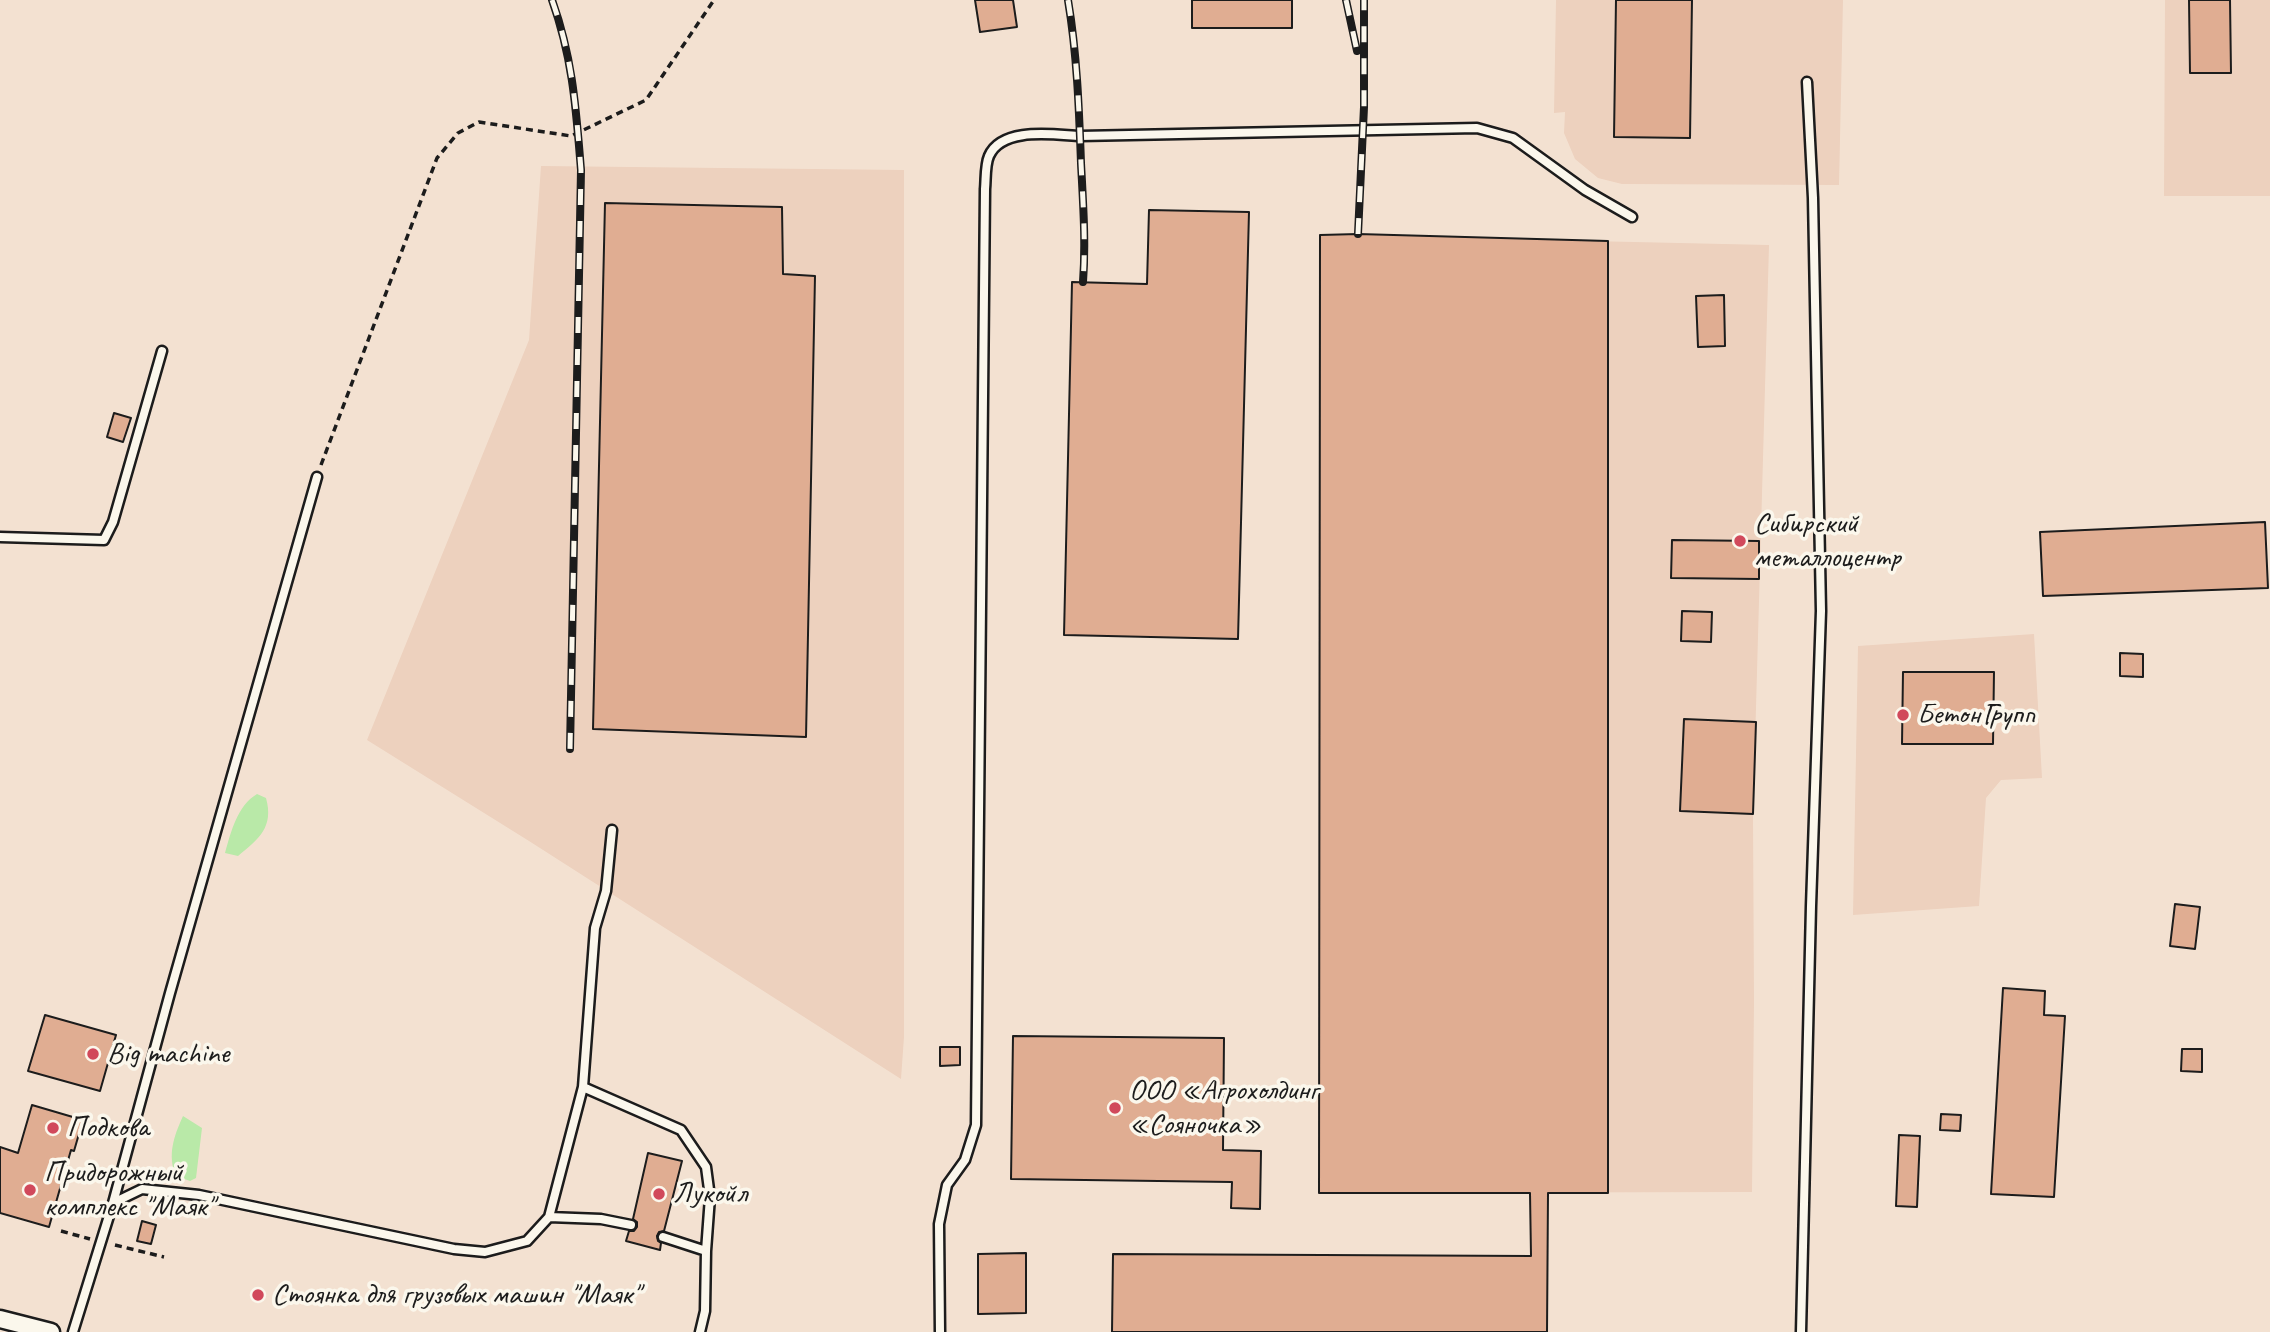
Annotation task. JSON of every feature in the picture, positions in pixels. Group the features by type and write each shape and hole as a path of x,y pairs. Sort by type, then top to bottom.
{"street":[{"path":"0,1319 51,1332"}],"lane":[{"path":"1801,1332 1821,611 1813,198 1807,82"},
{"path":"940,1332 939,1224 947,1185 965,1160 976,1125 985,189 989,155 1004,140 1030,133 1080,136 1478,128 1513,138 1586,190 1632,218"},
{"path":"0,537 104,540 113,522 162,351"},
{"path":"73,1332 113,1203 317,477"},
{"path":"113,1203 142,1189 199,1195 454,1249 485,1252 527,1241 549,1217 583,1087 595,928 606,891 612,830"},
{"path":"583,1087 681,1130 706,1167 710,1197 705,1311 700,1332"},
{"path":"549,1217 601,1219 631,1225"},
{"path":"663,1237 706,1251"}],"path":[{"path":"317,477 437,158 458,133 479,122 570,136 646,100 714,0"}],"shaded area":[{"path":"1556,0 1843,0 1839,185 1622,184 1598,178 1575,159 1564,133 1565,112 1554,113"},
{"path":"2165,0 2270,0 2270,196 2164,196"},
{"path":"541,166 904,170 904,1037 901,1079 367,740 529,340"},
{"name":"Сибирский металлоцентр","path":"1320,235 1769,245 1753,814 1752,1192 1319,1193"},
{"name":"БетонГрупп","path":"2034,634 2042,778 2001,780 1986,798 1979,906 1853,915 1858,646"}],"green space":[{"path":"257,794 266,798 268,808 263,832 238,856 225,853 240,812"},
{"path":"183,1116 202,1128 196,1178 190,1181 176,1176 172,1161 174,1138"}],"building":[{"path":"975,0 1013,0 1017,27 980,32"},
{"path":"1192,0 1292,0 1292,28 1192,28"},
{"path":"1616,0 1692,0 1690,138 1614,137"},
{"path":"2189,0 2230,0 2231,73 2190,73"},
{"path":"605,203 782,207 783,274 815,276 806,737 593,729"},
{"path":"1149,210 1249,212 1238,639 1064,635 1072,282 1147,284"},
{"name":"Сибирский металлоцентр","path":"1320,235 1608,241 1608,1193 1548,1193 1547,1332 1112,1332 1113,1254 1531,1256 1530,1193 1319,1193"},
{"path":"1724,295 1725,346 1698,347 1696,296"},
{"path":"114,413 131,418 123,442 107,437"},
{"path":"2265,522 2268,588 2043,596 2040,532"},
{"path":"1672,540 1759,541 1759,579 1671,578"},
{"path":"1682,611 1712,612 1711,642 1681,641"},
{"path":"2120,653 2143,654 2143,677 2120,676"},
{"path":"1903,672 1994,672 1993,744 1902,744"},
{"path":"1684,719 1756,722 1753,814 1680,811"},
{"path":"2175,904 2200,907 2195,949 2170,946"},
{"path":"2003,988 2045,991 2044,1015 2065,1016 2054,1197 1991,1194"},
{"path":"45,1015 116,1035 100,1091 28,1071"},
{"path":"1013,1036 1224,1038 1223,1150 1261,1151 1260,1209 1231,1208 1232,1182 1011,1179"},
{"path":"940,1047 960,1047 960,1065 940,1066"},
{"path":"2182,1049 2202,1049 2202,1072 2181,1071"},
{"path":"32,1105 83,1120 74,1151 71,1150 49,1227 0,1213 0,1147 18,1153"},
{"path":"1941,1114 1961,1115 1960,1131 1940,1130"},
{"path":"1899,1135 1920,1136 1917,1207 1896,1206"},
{"path":"648,1153 682,1161 664,1231 657,1236 661,1243 660,1250 626,1241 629,1231 634,1231 637,1227 637,1222 633,1219"},
{"path":"142,1221 156,1225 151,1244 137,1241"},
{"path":"1026,1253 1026,1313 978,1314 978,1254"}],"railway":[{"path":"552,0 569,64 581,170 570,749"},
{"path":"1068,0 1078,101 1084,222 1083,282"},
{"path":"1346,0 1357,51"},
{"path":"1358,234 1364,107 1364,0"}],"place":[{"name":"Сибирский металлоцентр","path":"1740,541"},
{"name":"БетонГрупп","path":"1903,715"},
{"name":"Big machine","path":"93,1054"},
{"name":"ООО «Агрохолдинг «Сояночка»","path":"1115,1108"},
{"name":"Подкова","path":"53,1128"},
{"name":"Придорожный комплекс \"Маяк\"","path":"30,1190"},
{"name":"Лукойл","path":"659,1194"},
{"name":"Стоянка для грузовых машин \"Маяк\"","path":"258,1295"}]}
